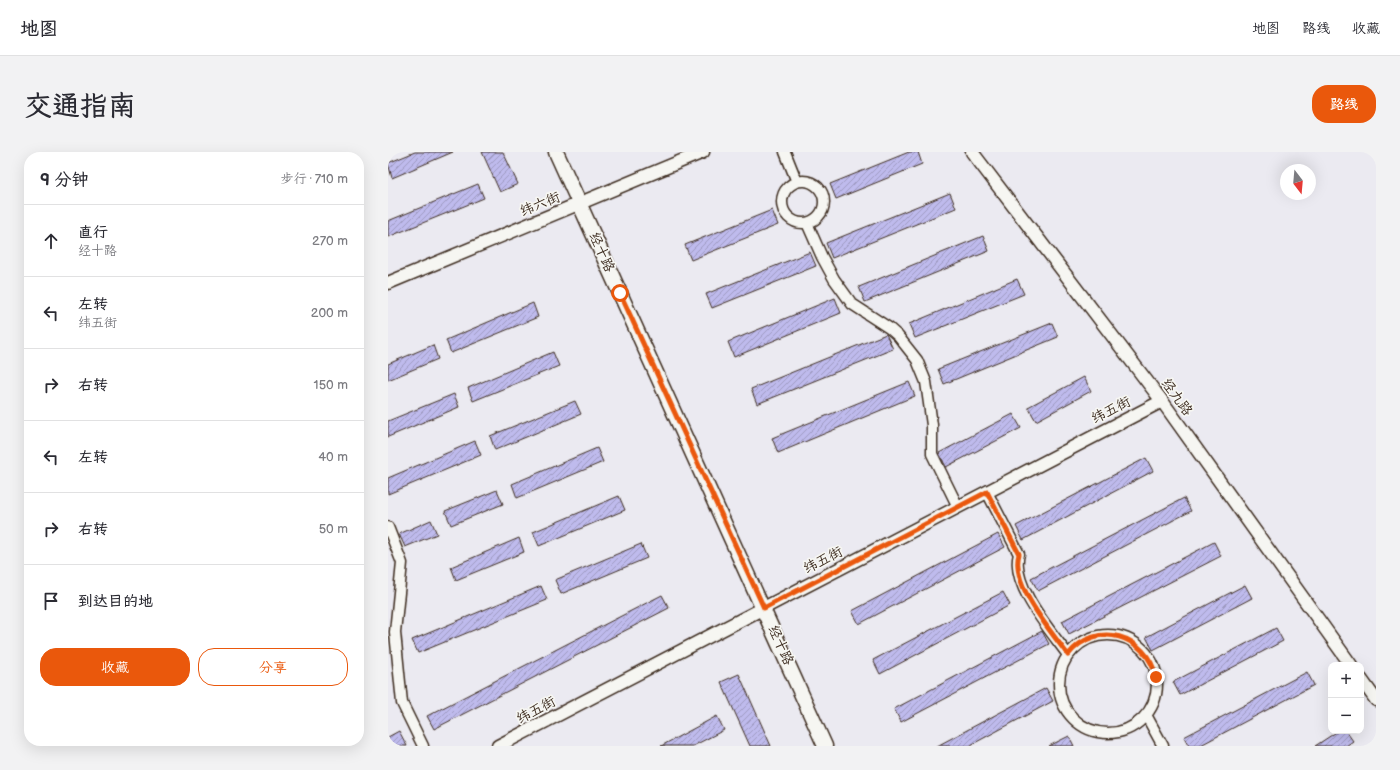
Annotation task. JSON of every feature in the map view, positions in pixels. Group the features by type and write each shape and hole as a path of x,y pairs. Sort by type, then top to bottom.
{"main road":[{"name":"经十路","path":"556,152 764,608 825,746"}],"street":[{"name":"纬六街","path":"388,283 703,152"},
{"path":"785,152 797,182"},
{"name":"经九路","path":"972,152 1162,400 1349,662"},
{"path":"806,181 814,184 821,190 824,199 824,208 819,216 807,223 794,221 787,215 782,207 782,198 786,190 797,182 806,181"},
{"path":"807,223 822,257 834,279 852,304 889,328 898,336 917,360 926,382 932,425 932,454 958,507"},
{"name":"纬五街","path":"498,746 1162,400"},
{"path":"987,492 1019,554 1017,562 1026,594 1068,655"},
{"path":"388,527 402,563 395,632 402,703 423,746"},
{"path":"1098,636 1118,636 1136,644 1150,659 1156,677 1155,697 1146,715 1130,728 1111,733 1098,732 1079,724 1066,710 1059,691 1060,671 1068,655 1079,644 1098,636"},
{"path":"1364,683 1376,700"},
{"path":"1146,715 1163,746"}],"building":[{"path":"415,152 453,152 392,178 388,163"},
{"path":"482,152 503,152 518,184 500,192"},
{"path":"909,152 918,152 922,164 836,199 830,184"},
{"path":"478,184 484,198 388,237 388,221"},
{"path":"950,193 956,208 832,258 826,243"},
{"path":"772,210 778,225 691,260 685,245"},
{"path":"983,236 989,251 865,302 859,287"},
{"path":"810,252 816,266 712,308 706,294"},
{"path":"1017,279 1024,294 915,338 909,324"},
{"path":"835,298 841,313 734,357 728,342"},
{"path":"533,303 538,317 451,353 446,340"},
{"path":"1052,323 1058,337 944,384 938,369"},
{"path":"886,334 893,349 757,404 751,389"},
{"path":"433,345 438,359 388,380 388,364"},
{"path":"553,352 559,366 473,401 468,388"},
{"path":"1084,377 1091,391 1036,421 1028,407"},
{"path":"909,382 915,396 778,453 772,438"},
{"path":"454,394 459,407 388,437 388,421"},
{"path":"575,401 581,414 495,450 490,436"},
{"path":"1013,414 1021,428 946,467 939,453"},
{"path":"475,441 481,455 388,494 388,478"},
{"path":"597,448 603,462 517,498 512,484"},
{"path":"1146,458 1153,471 1023,540 1016,526"},
{"path":"497,490 503,504 451,525 445,511"},
{"path":"619,496 625,510 539,546 533,532"},
{"path":"1184,498 1191,511 1038,591 1031,578"},
{"path":"431,520 437,534 405,547 399,534"},
{"path":"998,534 1005,547 859,624 852,611"},
{"path":"519,538 524,552 456,580 451,567"},
{"path":"1214,542 1221,556 1069,634 1062,621"},
{"path":"641,544 647,558 561,594 555,580"},
{"path":"1245,585 1252,598 1153,650 1146,637"},
{"path":"541,586 547,600 418,653 412,640"},
{"path":"1003,592 1010,605 880,674 873,660"},
{"path":"662,595 669,608 434,729 427,716"},
{"path":"1276,628 1283,641 1180,695 1173,682"},
{"path":"1042,631 1049,644 901,722 894,709"},
{"path":"1307,672 1314,685 1199,746 1189,746 1184,737"},
{"path":"739,674 771,746 750,746 721,682"},
{"path":"1046,688 1053,701 969,746 937,746"},
{"path":"717,716 724,730 693,746 661,746"},
{"path":"399,731 407,746 388,746 388,737"},
{"path":"1333,734 1348,734 1353,741 1346,746 1315,746"},
{"path":"1069,736 1074,746 1049,746"}],"route":[{"path":"620,293 764,608 987,492 1019,554 1017,562 1026,594 1068,655 1079,644 1091,638 1098,636 1118,636 1136,644 1146,653 1153,665 1156,677"}]}
